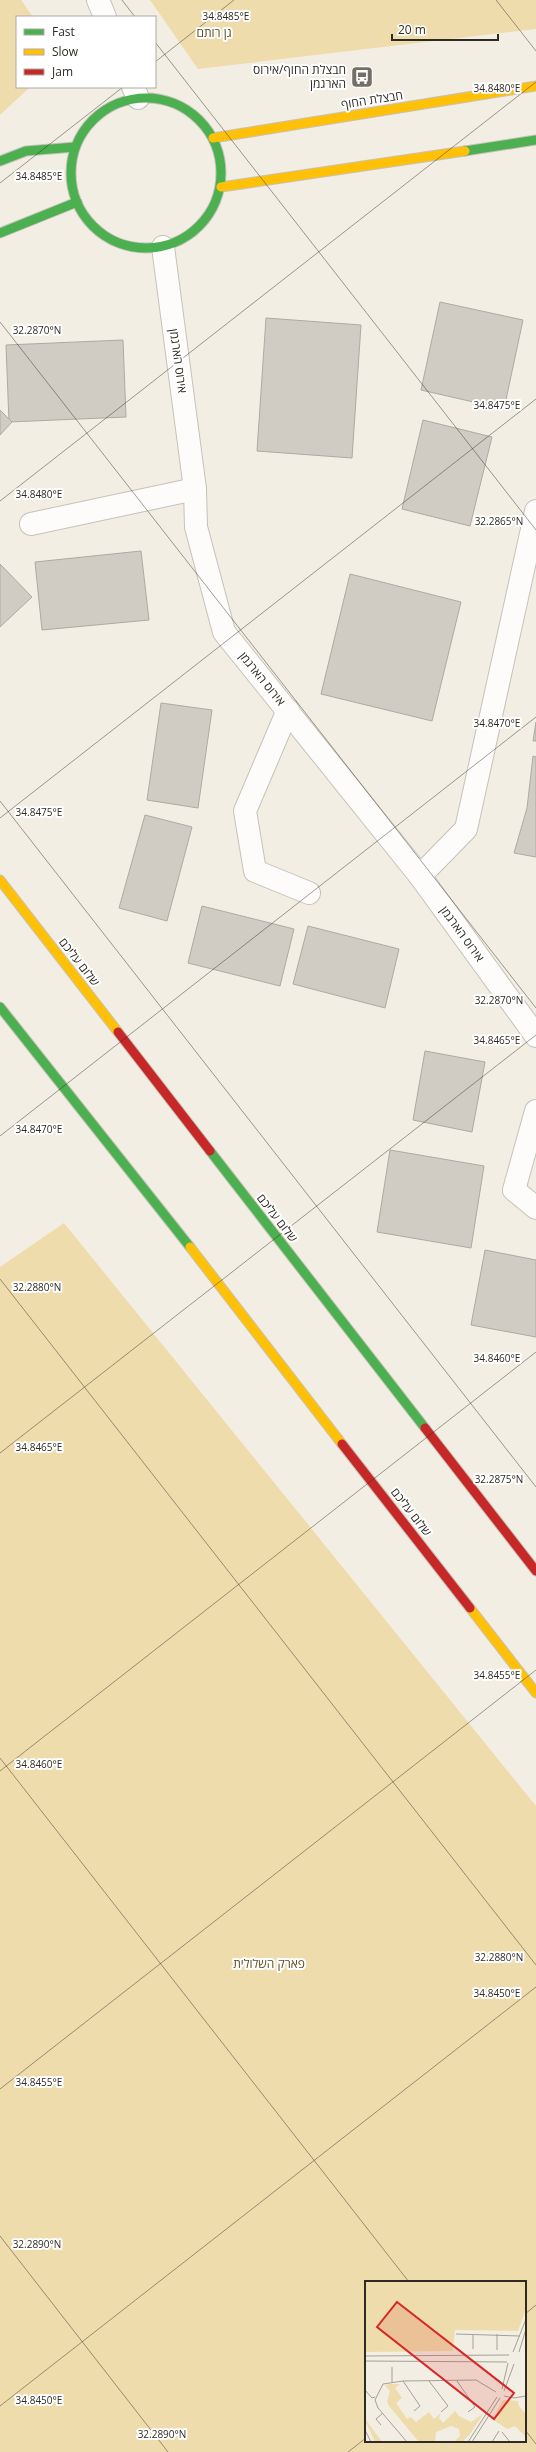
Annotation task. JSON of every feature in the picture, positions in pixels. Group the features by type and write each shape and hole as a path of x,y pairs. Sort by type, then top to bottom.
{"main road":[{"name":"חבצלת החוף","path":"213,138 536,86"},
{"path":"135,93 181,106 199,120 213,138 221,162 221,187 214,208 201,226 183,239 163,247 142,249 121,245 102,235 87,220 76,202 71,184 71,165 75,147 85,129 99,114 135,93"},
{"path":"221,187 536,140"},
{"path":"0,161 26,151 75,147"},
{"path":"0,233 76,202"},
{"name":"שלום עליכם","path":"0,880 536,1571"},
{"name":"שלום עליכם","path":"0,1007 155,1202 536,1693"}],"street":[{"path":"98,0 105,16"},
{"name":"אירוס הארגמן","path":"163,247 195,489 196,527 224,632 420,876 536,1036"},
{"path":"32,524 195,489"},
{"path":"420,876 466,829 536,511"},
{"path":"288,710 245,811 255,871 309,894"},
{"path":"536,1111 514,1190 536,1208"}],"green space":[{"path":"0,0 21,0 32,16 16,16 16,88 29,88 0,115"},
{"name":"גן רותם","path":"150,0 536,0 536,29 198,69"},
{"name":"פארק השלולית","path":"64,1223 536,1806 536,2452 0,2452 0,1267"}],"building":[{"path":"440,302 523,320 504,409 421,390"},
{"path":"266,318 361,325 352,458 257,451"},
{"path":"123,340 126,417 9,422 6,345"},
{"path":"0,410 12,422 0,435"},
{"path":"423,420 492,437 470,526 402,509"},
{"path":"141,551 149,620 42,630 35,562"},
{"path":"0,564 32,597 0,627"},
{"path":"350,574 461,602 432,721 321,694"},
{"path":"161,703 212,710 198,808 147,800"},
{"path":"536,722 536,741 533,741"},
{"path":"533,756 536,757 536,857 514,853 527,808"},
{"path":"145,815 192,827 167,921 119,908"},
{"path":"202,906 294,929 280,986 188,963"},
{"path":"308,926 399,949 385,1008 293,984"},
{"path":"425,1051 485,1062 472,1132 413,1120"},
{"path":"390,1150 484,1166 471,1248 377,1232"},
{"path":"485,1250 536,1260 536,1337 471,1325"}],"traffic: fast":[{"path":"139,98 153,98 168,101 181,107 194,115 204,125 218,151 221,173 220,188 215,202 204,221 194,231 168,245 153,248 139,248 124,245 111,239 98,231 88,221 74,195 71,180 71,166 74,151 80,138 88,125 98,115 124,101 139,98"},
{"path":"465,151 536,140"},
{"path":"0,161 26,151 75,147"},
{"path":"0,233 77,202"},
{"path":"0,1007 190,1247"},
{"path":"210,1151 425,1428"}],"traffic: slow":[{"path":"213,138 536,86"},
{"path":"221,187 465,151"},
{"path":"0,880 118,1032"},
{"path":"190,1247 342,1444"},
{"path":"470,1608 536,1693"}],"traffic: jam":[{"path":"118,1032 210,1151"},
{"path":"425,1428 536,1571"},
{"path":"342,1444 470,1608"}],"place":[{"name":"חבצלת החוף/אירוס הארגמן","path":"362,77"}]}
